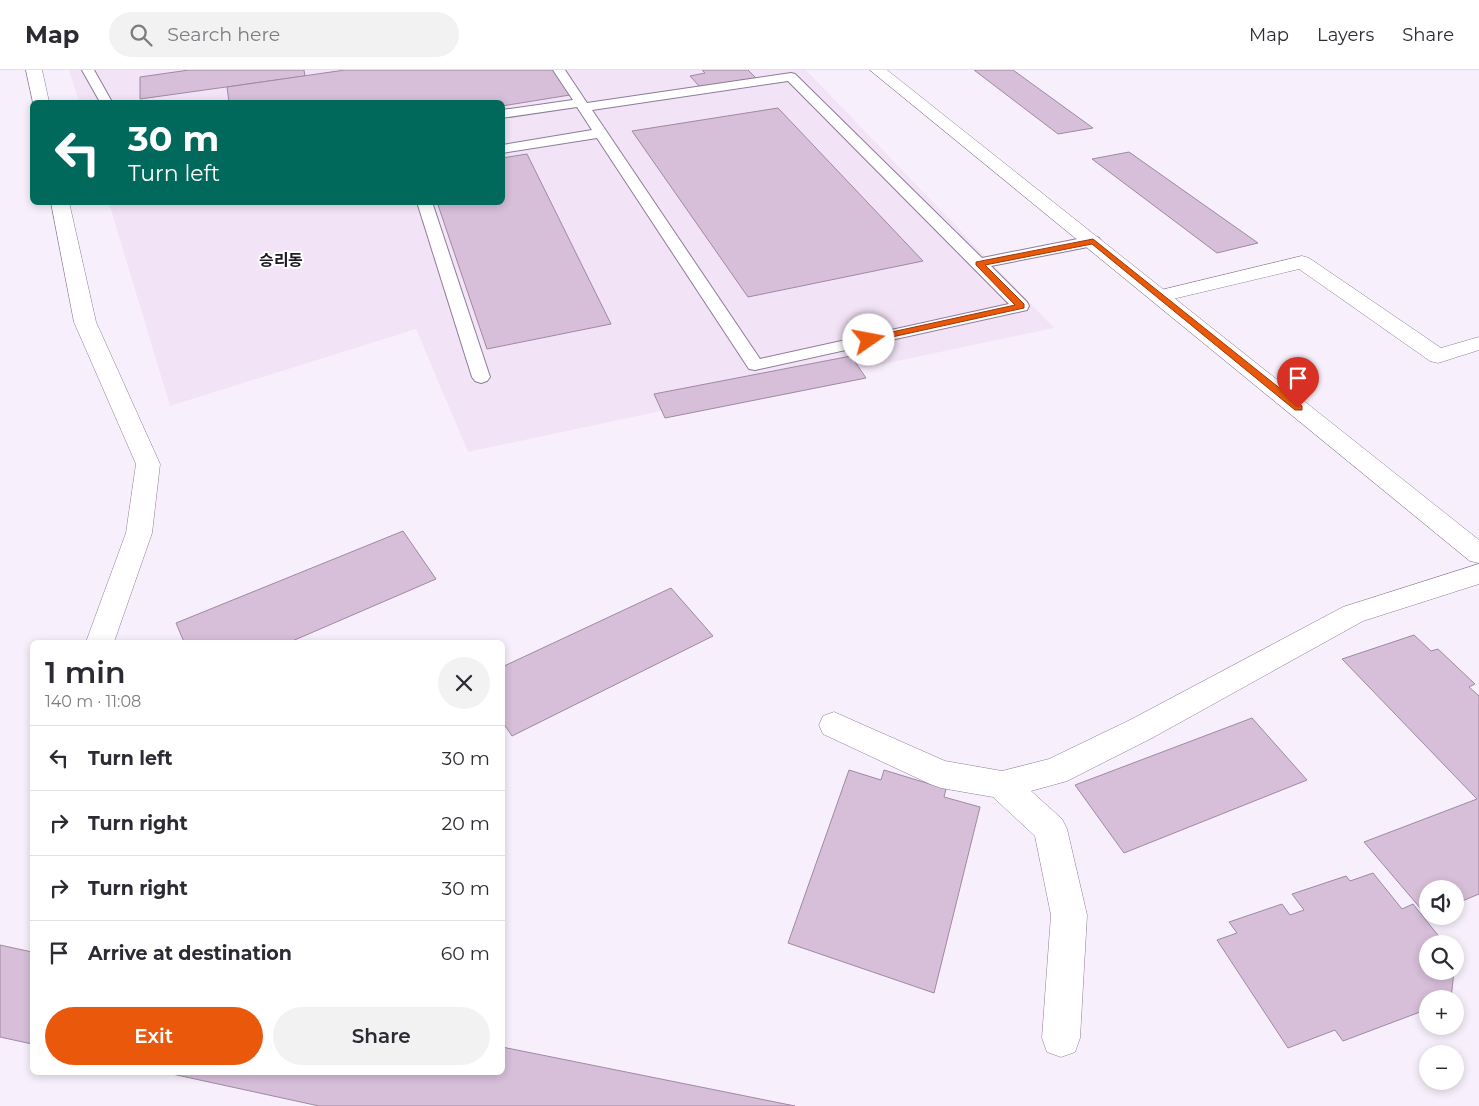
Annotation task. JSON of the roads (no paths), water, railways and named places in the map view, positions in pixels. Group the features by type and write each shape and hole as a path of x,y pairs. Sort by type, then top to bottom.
{"street":[{"path":"34,70 41,100"},
{"path":"878,70 1475,548"},
{"path":"61,205 85,322 148,464 139,533 101,640"},
{"path":"1160,296 1302,262 1438,356 1479,344"},
{"path":"834,725 941,774 1002,785 1056,771 1141,729 1353,614 1479,574"},
{"path":"1002,785 1050,829 1069,915 1061,1038"}],"lane":[{"path":"88,70 105,100"},
{"path":"505,114 582,105 791,77 1021,306 755,364 600,133 582,105 560,70"},
{"path":"505,149 600,133"},
{"path":"425,205 481,377"},
{"path":"979,264 1093,241"}],"district":[{"name":"승리동","path":"281,260"}]}
